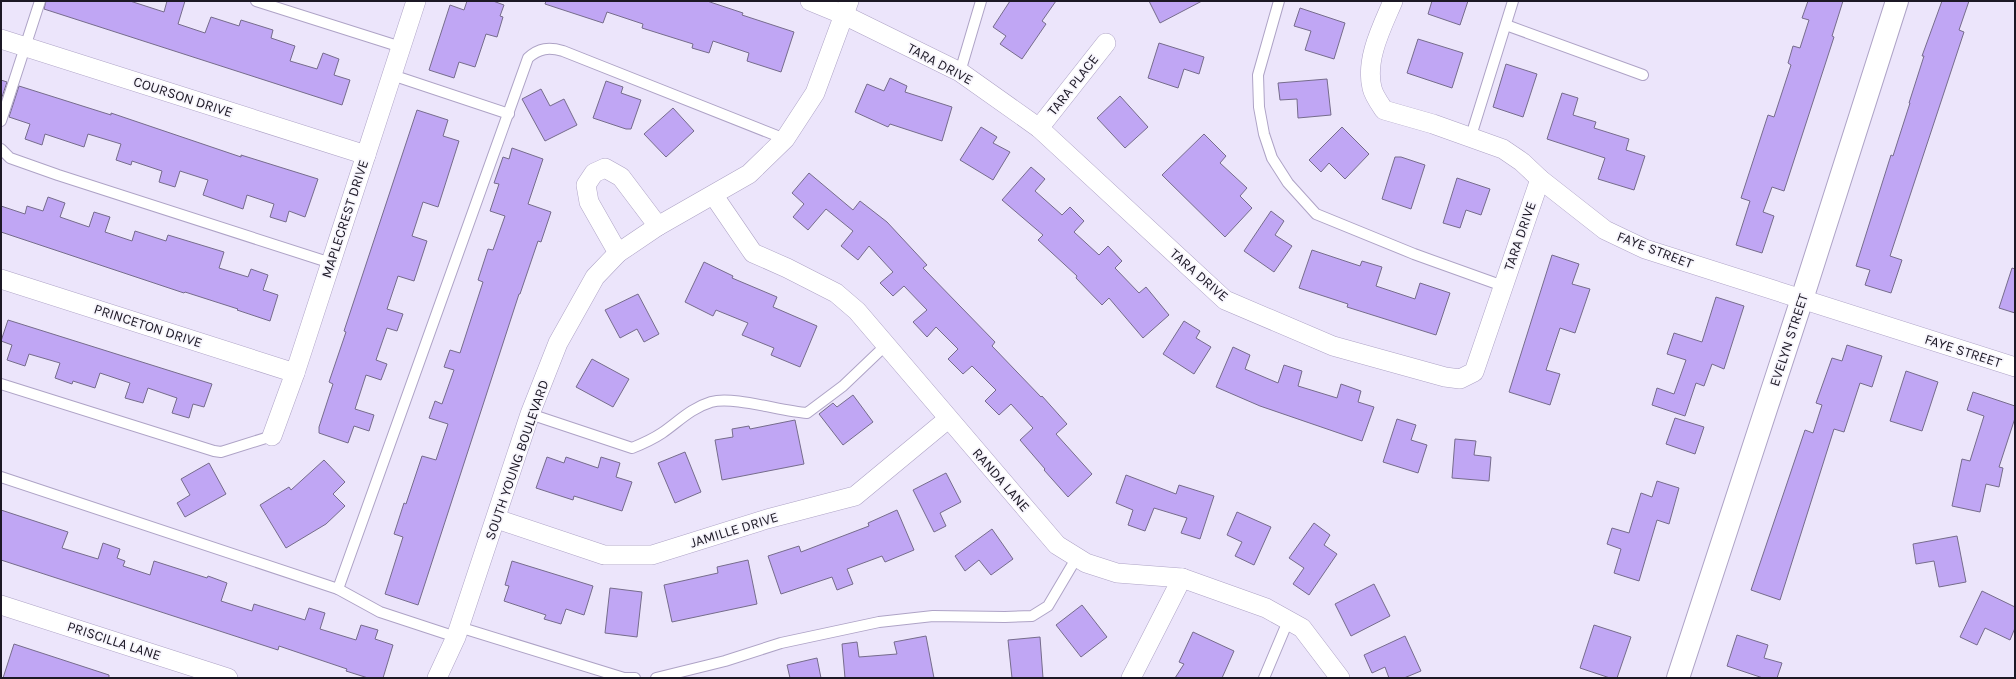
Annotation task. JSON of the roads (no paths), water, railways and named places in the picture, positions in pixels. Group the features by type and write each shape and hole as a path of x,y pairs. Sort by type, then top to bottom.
{"street":[{"name":"MAPLECREST DRIVE","path":"272,436 331,263 416,1"},
{"name":"TARA DRIVE","path":"810,1 846,8 960,72 1039,128 1225,300 1333,346 1445,377 1460,379 1474,372 1540,179"},
{"name":"FAYE STREET","path":"1393,1 1375,45 1370,75 1372,90 1384,110 1433,124 1470,139 1503,149 1522,162 1540,179 1605,230 1645,249 2015,367"},
{"name":"EVELYN STREET","path":"1678,678 1802,299 1897,1"},
{"name":"SOUTH YOUNG BOULEVARD","path":"437,678 458,632 497,519 530,414 558,342 595,277 618,253 658,226 714,196 749,174 785,139 815,93 846,8"},
{"name":"COURSON DRIVE","path":"1,39 366,155"},
{"name":"TARA PLACE","path":"1039,128 1106,43"},
{"path":"618,253 588,202 586,185 594,172 605,168 621,177 658,226"},
{"name":"RANDA LANE","path":"714,196 753,253 787,268 836,293 857,311 948,420 1057,545 1086,562 1117,573 1182,578 1266,608 1302,628 1340,678"},
{"name":"PRINCETON DRIVE","path":"1,279 294,373"},
{"name":"JAMILLE DRIVE","path":"497,519 604,555 652,555 767,519 855,496 948,420"},
{"path":"1131,678 1182,578"},
{"name":"PRISCILLA LANE","path":"1,605 228,678"}],"lane":[{"path":"1,121 40,1"},
{"path":"256,1 401,47"},
{"path":"960,72 981,1"},
{"path":"1279,1 1258,75 1259,107 1264,134 1272,158 1288,183 1316,214 1406,251 1503,286"},
{"path":"1470,139 1513,1"},
{"path":"1506,25 1643,75"},
{"path":"338,589 528,58 536,51 551,48 563,50 785,139"},
{"path":"392,75 509,114"},
{"path":"1,149 10,158 58,175 331,263"},
{"path":"530,414 632,448 662,433 672,424 694,410 712,402 744,402 786,412 807,413 843,386 886,345"},
{"path":"1,384 214,451 221,452 272,436"},
{"path":"1,477 338,589 380,612 624,678 635,678"},
{"path":"656,678 725,661 780,643 879,622 933,616 1032,616 1048,606 1077,557"},
{"path":"1264,678 1288,621"}]}
